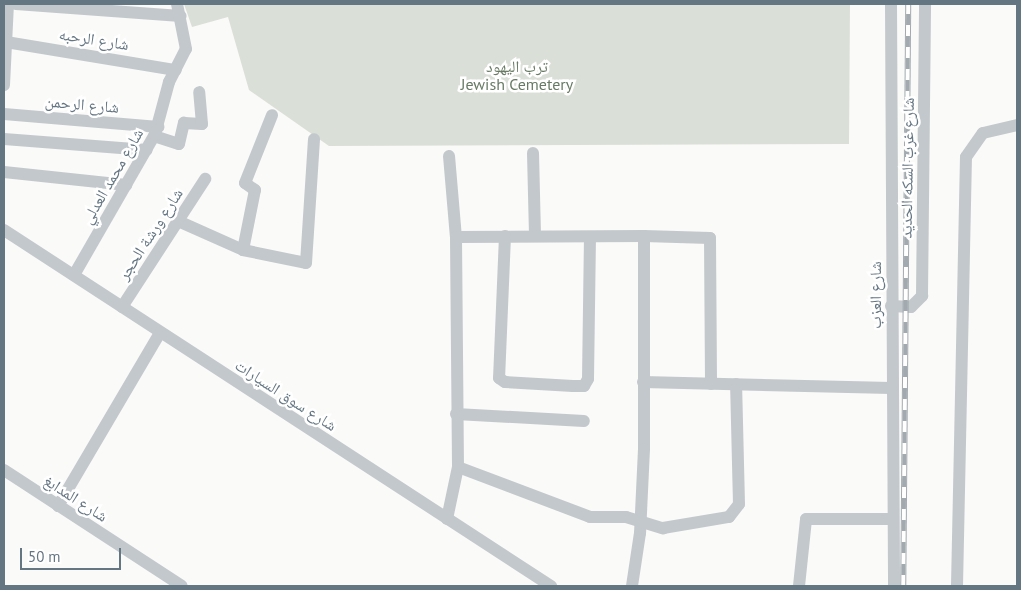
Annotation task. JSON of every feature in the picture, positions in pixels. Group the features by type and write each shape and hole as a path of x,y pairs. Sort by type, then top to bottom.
{"street":[{"path":"4,85 8,4"},
{"path":"16,4 181,16"},
{"name":"شارع محمد العدلي","path":"74,275 156,132 176,70 187,44 177,4"},
{"name":"شارع العزب","path":"891,4 891,388 894,586"},
{"name":"شارع غرب السكه الحديد","path":"891,306 911,307 922,296 925,4"},
{"name":"شارع الرحبه","path":"6,42 176,70"},
{"name":"شارع الرحمن","path":"4,114 156,132 179,144 184,124 202,124 199,92"},
{"path":"243,250 255,190 245,183 272,115"},
{"path":"957,586 966,157 983,133 1017,124"},
{"path":"4,139 147,150"},
{"path":"178,221 243,250 307,262 314,139"},
{"path":"534,153 535,236"},
{"path":"447,519 458,467 456,414 456,237 449,156"},
{"path":"4,172 126,186"},
{"name":"شارع ورشة الحجر","path":"122,307 205,179"},
{"name":"شارع سوق السيارات","path":"4,230 551,586"},
{"path":"505,236 499,378 505,382 573,386 584,386 588,379 590,236"},
{"path":"456,237 644,236 710,238 711,384"},
{"path":"632,586 641,521 644,236"},
{"path":"58,506 160,333"},
{"path":"643,382 891,388"},
{"path":"458,467 573,513 641,521 680,528 736,512 739,504 736,384"},
{"path":"456,414 584,421"},
{"name":"شارع المدابغ","path":"4,470 182,586"},
{"path":"799,586 806,519 894,519"}],"green space":[{"name":"ترب اليهود Jewish Cemetery","path":"184,4 850,4 849,144 329,146 249,90 228,17 192,27"}],"railway":[{"path":"903,586 908,4"}]}
